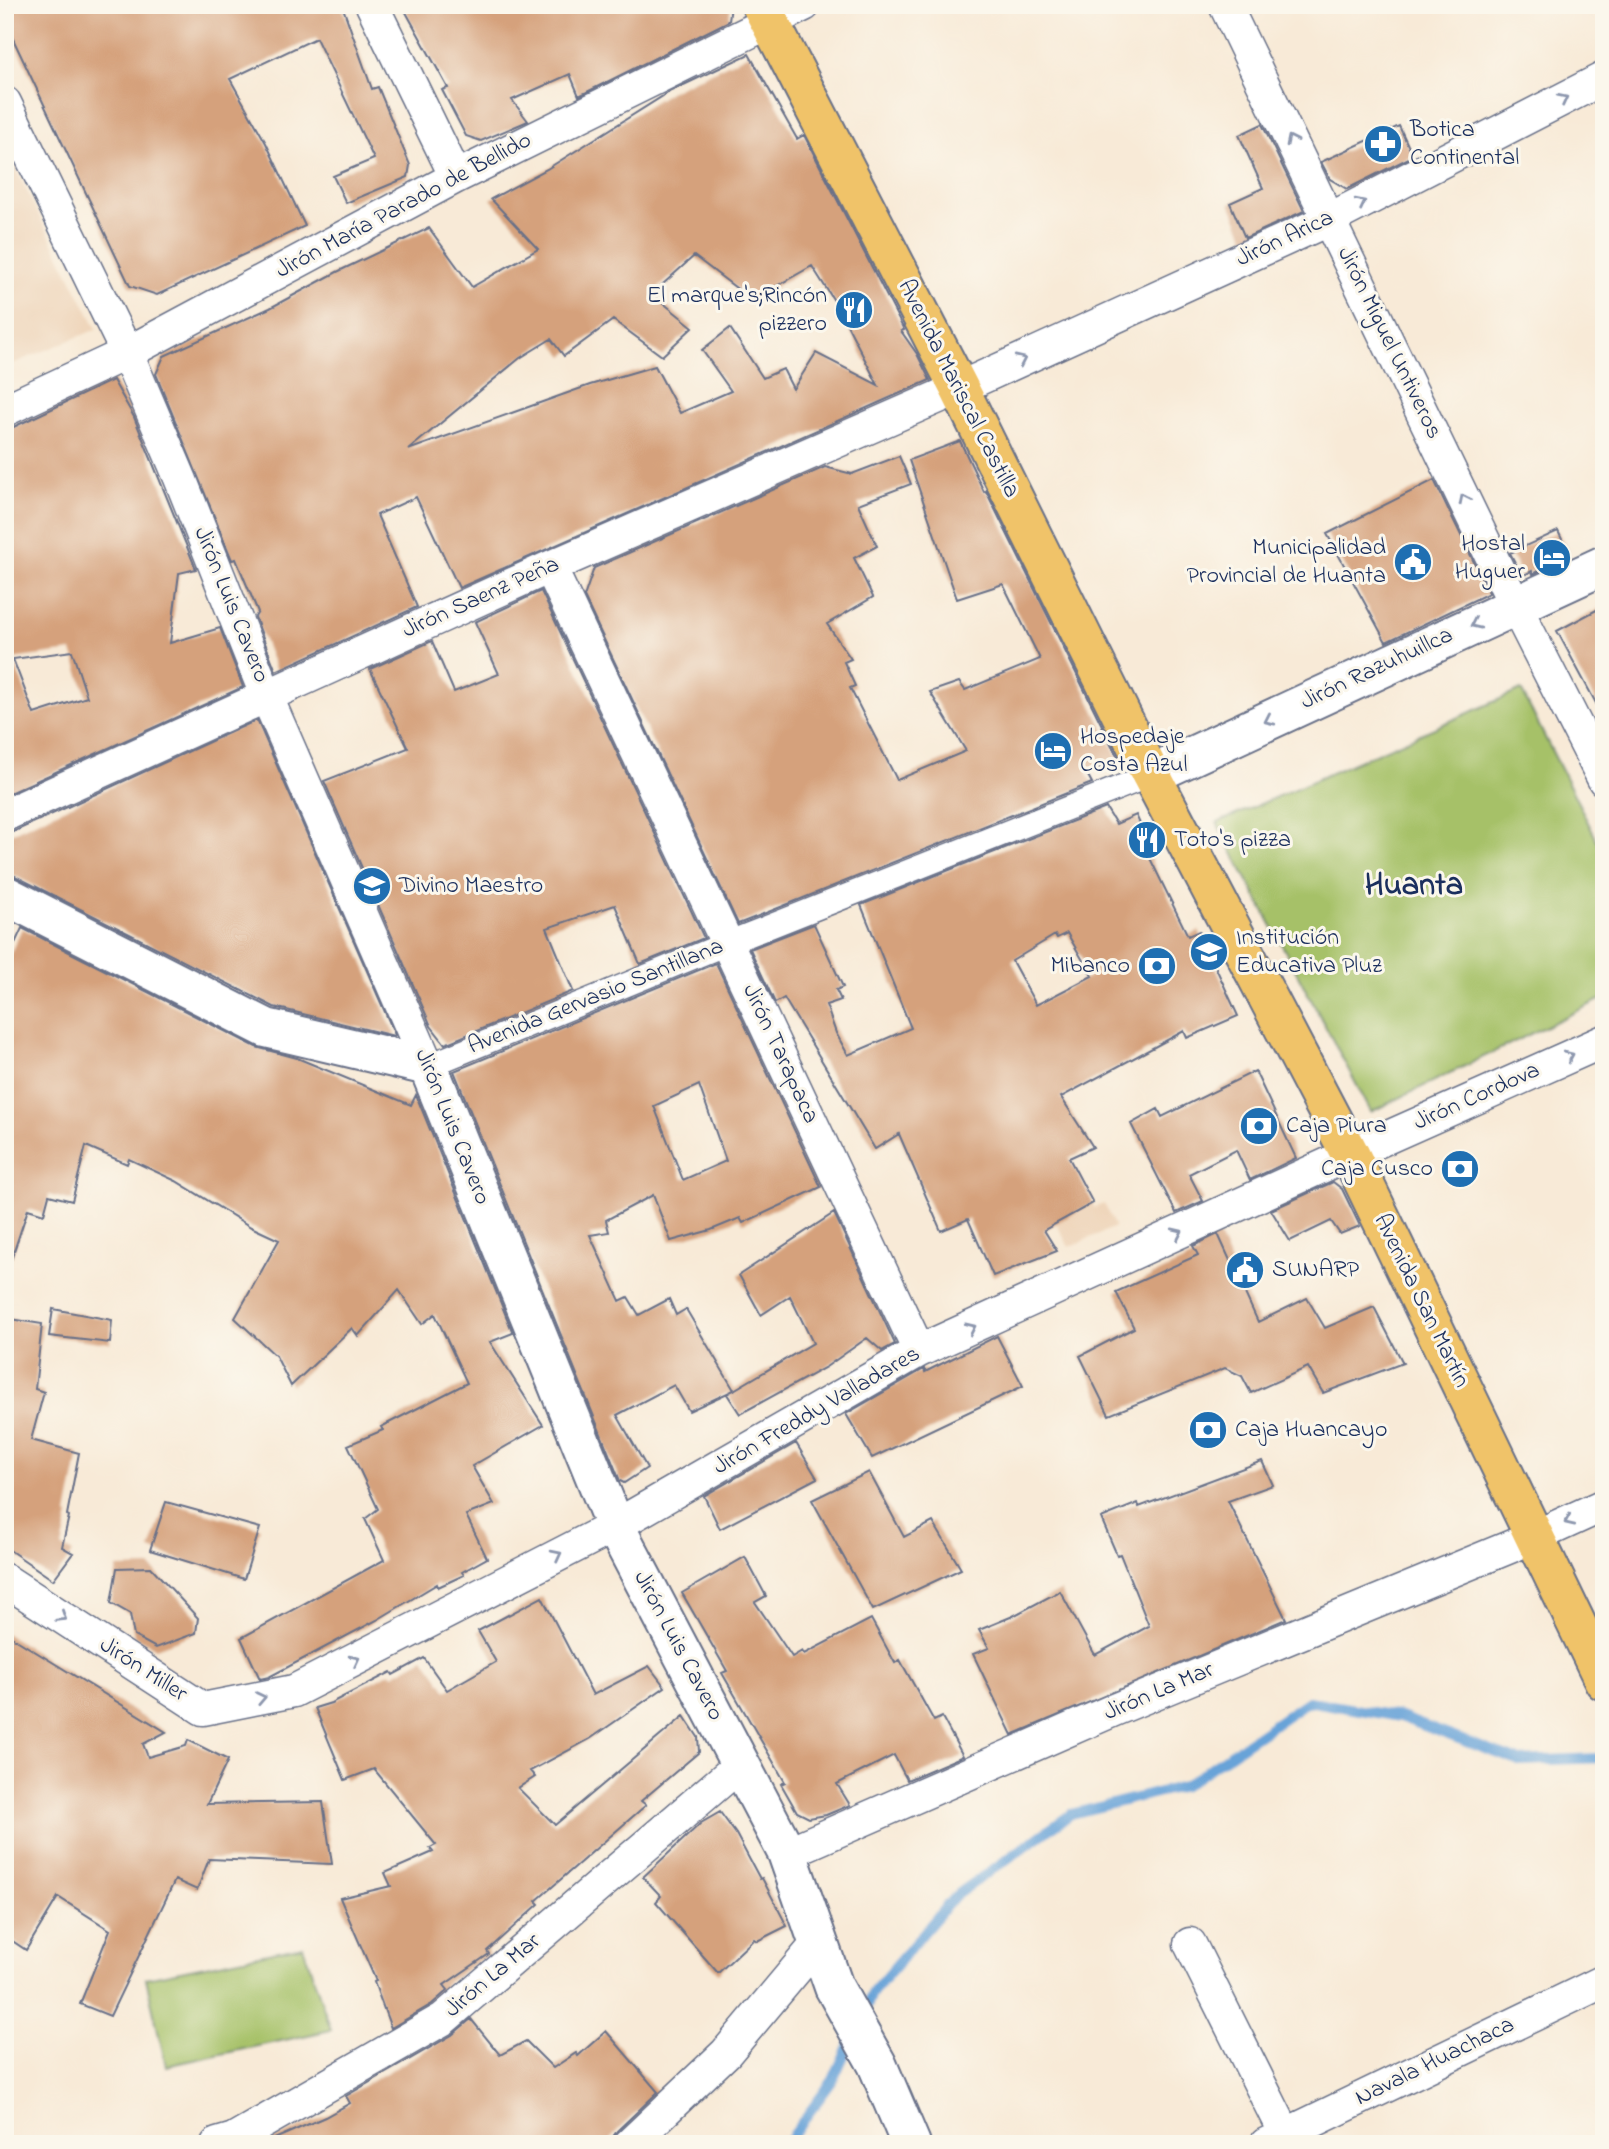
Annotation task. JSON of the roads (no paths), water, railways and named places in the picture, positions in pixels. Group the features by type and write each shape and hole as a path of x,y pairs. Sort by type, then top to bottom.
{"highway":[{"name":"Avenida Mariscal Castilla","path":"766,14 959,388 1151,775"},
{"name":"Avenida San Martín","path":"1151,775 1350,1154 1604,1681"}],"street":[{"path":"372,5 456,177"},
{"name":"Jirón María Parado de Bellido","path":"5,410 127,353 766,14 804,5"},
{"name":"Jirón Miguel Untiveros","path":"1225,5 1515,605 1604,780"},
{"name":"Jirón Arica","path":"959,388 1330,219 1604,78"},
{"name":"Jirón Luis Cavero","path":"5,103 127,353 266,695 428,1066 615,1526 787,1853 834,1987 877,2064 911,2144"},
{"name":"Jirón Saenz Peña","path":"5,815 550,566 959,388"},
{"name":"Jirón Razuhuillca","path":"1151,775 1604,565"},
{"name":"Jirón Tarapaca","path":"550,566 919,1352"},
{"name":"Avenida Gervasio Santillana","path":"428,1066 1151,775"},
{"path":"5,895 266,1028 428,1066"},
{"name":"Jirón Cordova","path":"1350,1154 1604,1041"},
{"name":"Jirón Freddy Valladares","path":"295,1691 615,1526 919,1352 1350,1154"},
{"name":"Jirón La Mar","path":"787,1853 1127,1705 1604,1505"},
{"name":"Jirón Miller","path":"5,1580 203,1709 295,1691"},
{"name":"Jirón La Mar","path":"217,2144 234,2139 443,2019 740,1765"},
{"path":"630,2144 726,2053 818,1943"},
{"path":"1190,1944 1276,2139"},
{"name":"Navala Huachaca","path":"1276,2139 1604,1981"}],"waterway":[{"path":"862,2016 873,1992 955,1896 1071,1814 1184,1786 1308,1701 1400,1717 1518,1761 1604,1758"},
{"path":"786,2144 833,2080 851,2040"}],"place":[{"name":"Botica Continental","path":"1383,144"},
{"name":"El marque's;Rincón pizzero","path":"854,310"},
{"name":"Hostal Huguer","path":"1552,558"},
{"name":"Municipalidad Provincial de Huanta","path":"1413,562"},
{"name":"Hospedaje Costa Azul","path":"1053,751"},
{"name":"Toto's pizza","path":"1147,840"},
{"name":"Divino Maestro","path":"372,886"},
{"name":"Institución Educativa Pluz","path":"1209,952"},
{"name":"Mibanco","path":"1157,966"},
{"name":"Caja Piura","path":"1259,1126"},
{"name":"Caja Cusco","path":"1460,1169"},
{"name":"SUNARP","path":"1245,1270"},
{"name":"Caja Huancayo","path":"1208,1430"}],"district":[{"name":"Huanta","path":"1414,886"}]}
